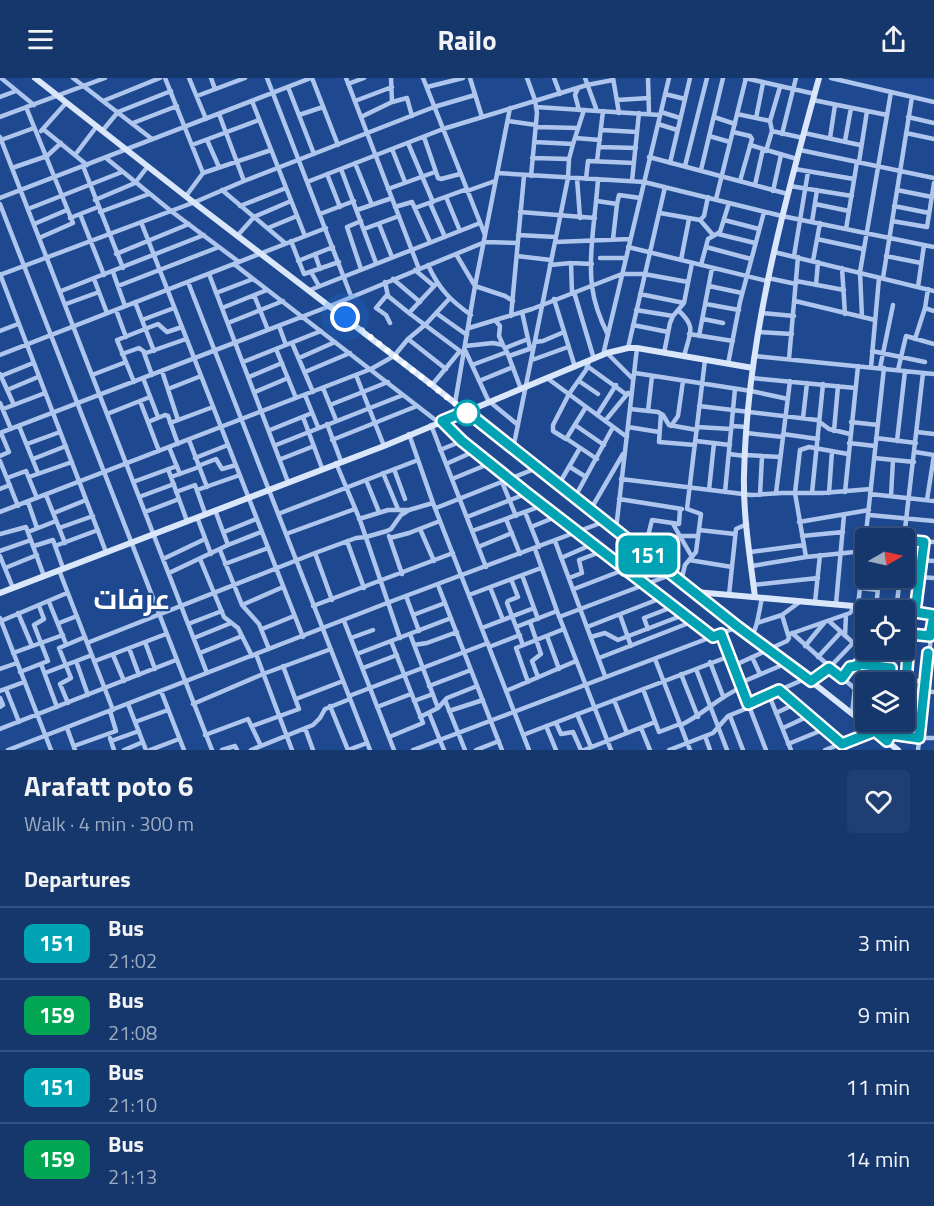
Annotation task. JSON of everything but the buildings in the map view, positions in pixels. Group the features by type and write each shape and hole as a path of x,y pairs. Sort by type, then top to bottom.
{"street":[{"path":"35,78 466,411 738,627 855,715"},
{"path":"73,78 152,140"},
{"path":"0,117 105,78"},
{"path":"103,101 160,78"},
{"path":"165,78 203,173"},
{"path":"189,78 206,119"},
{"path":"211,78 215,89"},
{"path":"222,78 225,86"},
{"path":"197,96 245,78"},
{"path":"267,78 351,296"},
{"path":"0,198 311,78 338,146"},
{"path":"364,78 347,81 412,249 417,270 471,315"},
{"path":"392,78 392,102"},
{"path":"423,78 485,240"},
{"path":"427,87 441,81 462,78"},
{"path":"470,78 482,117"},
{"path":"526,78 536,107 531,176"},
{"path":"554,78 560,94"},
{"path":"585,78 600,111 602,130 597,161"},
{"path":"648,78 649,114"},
{"path":"605,354 669,78"},
{"path":"670,163 690,78"},
{"path":"685,166 707,78"},
{"path":"701,170 723,78"},
{"path":"716,199 746,78 794,90 835,105 887,115"},
{"path":"782,134 796,78"},
{"path":"754,597 745,494 745,455 753,368 782,216 819,78"},
{"path":"831,78 934,102"},
{"path":"1,79 34,105"},
{"path":"307,182 443,129 535,100 613,79 619,113"},
{"path":"756,118 763,83"},
{"path":"288,87 314,154"},
{"path":"355,101 392,87"},
{"path":"755,185 772,131 770,121 780,87"},
{"path":"513,449 568,178 569,159 578,128 581,110 575,95 578,88"},
{"path":"0,97 16,91"},
{"path":"75,155 118,112 171,91"},
{"path":"862,317 860,272 891,92"},
{"path":"665,94 685,99"},
{"path":"106,552 0,275 195,202 434,107 475,95"},
{"path":"871,367 881,278 912,97"},
{"path":"361,117 392,102 407,98 412,116"},
{"path":"617,100 649,98"},
{"path":"252,101 305,236"},
{"path":"37,135 66,103"},
{"path":"830,138 835,105"},
{"path":"133,123 177,106"},
{"path":"26,107 72,225 39,238"},
{"path":"299,115 323,107"},
{"path":"536,107 660,114 680,118"},
{"path":"454,403 510,108"},
{"path":"845,141 851,108"},
{"path":"846,229 867,111"},
{"path":"219,114 244,181"},
{"path":"632,181 639,114"},
{"path":"737,114 770,121"},
{"path":"714,117 735,124"},
{"path":"908,117 934,123"},
{"path":"192,145 259,120"},
{"path":"508,122 578,128"},
{"path":"658,124 677,129"},
{"path":"34,128 1,138 207,672"},
{"path":"43,129 85,166 95,200 123,268"},
{"path":"602,130 637,132"},
{"path":"772,131 830,138 861,145"},
{"path":"733,132 752,136 740,181"},
{"path":"906,133 934,139"},
{"path":"424,136 438,178 460,174"},
{"path":"709,136 730,142"},
{"path":"575,138 600,140"},
{"path":"207,140 219,168"},
{"path":"534,142 573,144"},
{"path":"12,168 47,156 61,143"},
{"path":"408,143 445,237"},
{"path":"750,145 797,159"},
{"path":"599,147 636,148"},
{"path":"392,149 405,182"},
{"path":"186,196 203,173 271,150"},
{"path":"800,150 934,178"},
{"path":"773,191 781,155"},
{"path":"649,157 788,195"},
{"path":"106,158 149,194 219,246 253,279 440,422 528,494 713,637"},
{"path":"532,158 569,159"},
{"path":"586,179 587,162 634,163"},
{"path":"355,163 372,205"},
{"path":"95,200 135,183 148,166"},
{"path":"341,169 376,263"},
{"path":"795,169 854,179"},
{"path":"789,359 794,316 796,257 808,171"},
{"path":"28,209 122,172"},
{"path":"388,189 435,172"},
{"path":"497,173 644,182 764,212 934,247"},
{"path":"327,174 340,207"},
{"path":"511,316 524,176"},
{"path":"577,178 580,218"},
{"path":"598,179 592,285 598,315 608,334"},
{"path":"415,208 495,181"},
{"path":"892,221 926,228 934,183"},
{"path":"790,186 852,196"},
{"path":"628,348 665,187"},
{"path":"240,206 286,188"},
{"path":"222,190 288,242 304,274"},
{"path":"812,222 817,190"},
{"path":"897,190 932,197"},
{"path":"565,193 578,193"},
{"path":"70,218 149,194"},
{"path":"613,239 619,195 640,198"},
{"path":"446,197 460,231"},
{"path":"700,220 704,216 708,197"},
{"path":"357,210 392,198"},
{"path":"238,235 254,217 291,201"},
{"path":"320,214 354,201"},
{"path":"597,201 617,204"},
{"path":"395,207 411,202 430,242"},
{"path":"701,265 708,239 716,235 724,220 729,202"},
{"path":"0,204 210,750"},
{"path":"815,204 849,212"},
{"path":"894,206 931,209"},
{"path":"34,224 67,210"},
{"path":"728,364 742,293 764,212"},
{"path":"520,213 595,218"},
{"path":"660,213 700,220 716,235 755,243"},
{"path":"80,214 104,275"},
{"path":"268,228 297,216"},
{"path":"364,229 399,216"},
{"path":"681,260 689,219"},
{"path":"724,220 759,229"},
{"path":"361,221 347,227 362,269"},
{"path":"141,222 156,255 174,308 303,637"},
{"path":"310,290 480,223"},
{"path":"116,254 189,224"},
{"path":"379,224 392,257"},
{"path":"816,285 815,262 820,224"},
{"path":"0,355 326,228"},
{"path":"61,291 204,235"},
{"path":"518,235 555,239 630,239"},
{"path":"817,239 863,249"},
{"path":"0,456 9,452 1,433 330,306 485,240 517,243"},
{"path":"918,287 924,245"},
{"path":"118,286 219,246"},
{"path":"298,261 333,247"},
{"path":"628,247 747,277 796,282 844,291"},
{"path":"706,247 752,259"},
{"path":"774,252 931,290 915,339"},
{"path":"315,254 320,269"},
{"path":"456,254 475,286 513,301"},
{"path":"517,256 551,262 592,264"},
{"path":"886,256 921,263"},
{"path":"600,258 626,258"},
{"path":"294,278 339,262"},
{"path":"571,263 573,292 590,362 602,378 616,385 627,395"},
{"path":"664,353 673,316 684,303 692,263"},
{"path":"428,265 435,284"},
{"path":"699,336 712,268"},
{"path":"842,268 845,314"},
{"path":"112,272 125,306"},
{"path":"311,272 319,286"},
{"path":"209,274 276,444 288,482"},
{"path":"469,328 511,316 622,274 644,274 688,282"},
{"path":"94,279 107,314"},
{"path":"216,293 253,279"},
{"path":"393,279 420,302"},
{"path":"188,282 370,750"},
{"path":"385,282 387,295 409,313 464,350 489,402 518,425"},
{"path":"409,313 435,284"},
{"path":"709,286 742,293"},
{"path":"222,308 267,290"},
{"path":"66,304 99,292"},
{"path":"640,294 684,303"},
{"path":"0,298 8,295"},
{"path":"254,295 268,330"},
{"path":"387,295 376,308 386,315 390,322"},
{"path":"0,512 370,369 394,356 449,299"},
{"path":"554,299 575,367"},
{"path":"228,323 283,301"},
{"path":"795,301 875,320"},
{"path":"135,302 154,351"},
{"path":"706,304 739,310"},
{"path":"867,528 878,425 882,353 893,305"},
{"path":"142,320 174,308"},
{"path":"925,308 934,311"},
{"path":"116,310 126,337"},
{"path":"636,310 673,316"},
{"path":"678,310 689,321 691,327 684,357"},
{"path":"522,312 528,339 533,346"},
{"path":"436,313 467,336"},
{"path":"762,313 794,316"},
{"path":"495,320 501,328 500,336 524,388"},
{"path":"689,321 723,323"},
{"path":"0,331 18,324"},
{"path":"134,382 117,341 159,324 167,332 182,327"},
{"path":"633,325 668,332"},
{"path":"279,326 299,358 314,392"},
{"path":"243,362 321,331"},
{"path":"432,385 464,350 493,343 506,350 533,346 564,332"},
{"path":"759,332 792,334"},
{"path":"689,334 733,341"},
{"path":"898,370 906,336 934,344"},
{"path":"144,353 186,339"},
{"path":"408,339 446,369"},
{"path":"472,365 528,339"},
{"path":"299,358 335,342"},
{"path":"532,360 568,346"},
{"path":"122,354 140,348 152,375"},
{"path":"616,529 637,348"},
{"path":"0,593 384,446 605,354 637,348 753,368"},
{"path":"276,349 296,398"},
{"path":"872,351 925,362"},
{"path":"305,372 350,353"},
{"path":"605,354 634,376 652,376 788,399"},
{"path":"755,356 934,374"},
{"path":"687,509 705,360"},
{"path":"92,375 126,362"},
{"path":"590,362 569,394 552,428 565,440 567,439 597,459"},
{"path":"14,405 2,384 0,375 33,363"},
{"path":"249,377 282,363"},
{"path":"845,492 858,366"},
{"path":"479,381 513,367"},
{"path":"162,371 178,420"},
{"path":"897,441 905,371"},
{"path":"906,528 923,373"},
{"path":"356,375 384,446"},
{"path":"168,389 201,376"},
{"path":"648,411 652,376"},
{"path":"7,390 38,377"},
{"path":"143,378 158,417"},
{"path":"255,392 288,378"},
{"path":"547,378 627,437"},
{"path":"752,378 855,388"},
{"path":"579,381 598,394"},
{"path":"671,426 678,416 683,381"},
{"path":"776,493 790,381"},
{"path":"330,405 388,382"},
{"path":"803,418 807,383"},
{"path":"812,494 823,384"},
{"path":"597,415 616,385"},
{"path":"834,431 838,386"},
{"path":"323,388 336,420"},
{"path":"605,421 632,389"},
{"path":"725,492 735,390"},
{"path":"3,409 45,393"},
{"path":"276,444 403,394"},
{"path":"305,395 318,428"},
{"path":"107,414 150,397"},
{"path":"140,401 159,451"},
{"path":"0,403 11,429"},
{"path":"332,440 417,406"},
{"path":"699,406 803,418 819,421 829,429 850,434"},
{"path":"170,423 213,407"},
{"path":"567,439 585,407"},
{"path":"630,409 661,414 671,426 731,428 818,439"},
{"path":"270,430 312,414"},
{"path":"661,414 660,443 730,445"},
{"path":"148,422 166,415 178,444"},
{"path":"303,417 322,468"},
{"path":"851,422 878,425"},
{"path":"327,424 346,488 382,581 387,603 400,638"},
{"path":"431,425 486,567"},
{"path":"575,425 604,445"},
{"path":"19,426 38,473"},
{"path":"575,497 613,427"},
{"path":"627,428 659,432"},
{"path":"27,444 60,432"},
{"path":"917,432 934,434"},
{"path":"410,434 434,506 529,750"},
{"path":"876,438 916,443"},
{"path":"189,440 207,487"},
{"path":"440,450 462,441"},
{"path":"849,442 875,446"},
{"path":"709,490 714,443"},
{"path":"195,458 228,445"},
{"path":"33,459 66,446"},
{"path":"281,459 314,446"},
{"path":"169,447 180,474"},
{"path":"806,557 795,493 800,450 807,447 848,454"},
{"path":"559,484 580,448"},
{"path":"446,464 475,451"},
{"path":"591,509 624,452"},
{"path":"829,493 832,452"},
{"path":"915,452 934,455 927,500"},
{"path":"729,454 780,457"},
{"path":"760,495 762,456"},
{"path":"874,458 914,462"},
{"path":"171,477 216,459 222,469 236,465"},
{"path":"278,514 418,459"},
{"path":"891,496 893,460"},
{"path":"0,461 2,471 18,506"},
{"path":"29,477 72,462"},
{"path":"452,479 490,463"},
{"path":"133,482 177,466"},
{"path":"570,467 586,477"},
{"path":"359,519 379,512 434,506 459,499 537,468"},
{"path":"394,469 405,499"},
{"path":"168,470 187,520"},
{"path":"7,478 26,471 37,498"},
{"path":"383,473 398,509"},
{"path":"197,490 240,475"},
{"path":"621,479 745,494 871,491 891,496 934,501"},
{"path":"366,480 379,512"},
{"path":"502,482 516,516"},
{"path":"139,497 174,484"},
{"path":"0,489 10,485"},
{"path":"177,492 195,485 205,513"},
{"path":"466,517 528,494"},
{"path":"46,495 65,543"},
{"path":"145,512 179,499"},
{"path":"619,499 700,513 696,552 690,558 681,582"},
{"path":"54,513 86,500"},
{"path":"28,502 37,528"},
{"path":"472,531 544,505"},
{"path":"286,534 355,509"},
{"path":"644,552 652,520 679,524 680,509"},
{"path":"215,510 228,545"},
{"path":"68,703 60,684 71,679 59,648 66,644 86,640 158,615 347,541 389,530 401,515 409,510"},
{"path":"525,512 559,617 611,750"},
{"path":"799,522 869,513 934,522"},
{"path":"836,604 844,515"},
{"path":"59,528 93,516"},
{"path":"531,527 558,516"},
{"path":"197,517 211,554"},
{"path":"224,532 256,519"},
{"path":"506,519 520,554"},
{"path":"28,532 56,521"},
{"path":"390,538 440,521"},
{"path":"8,750 606,521"},
{"path":"673,524 690,558 732,567"},
{"path":"729,595 735,534 737,527 747,524"},
{"path":"0,534 25,526 44,576"},
{"path":"420,529 434,561"},
{"path":"55,546 98,530"},
{"path":"389,530 401,536"},
{"path":"389,530 402,574"},
{"path":"699,530 735,534"},
{"path":"169,573 261,532"},
{"path":"802,536 843,532"},
{"path":"478,547 512,533"},
{"path":"678,536 698,536"},
{"path":"163,559 205,539"},
{"path":"0,551 31,540"},
{"path":"34,546 52,540 55,546 68,593 105,688 117,730 75,748 67,728"},
{"path":"347,541 364,588"},
{"path":"555,541 605,676"},
{"path":"915,541 934,543"},
{"path":"918,750 934,613 915,612 924,542"},
{"path":"561,558 593,544"},
{"path":"750,552 804,545"},
{"path":"225,564 268,548"},
{"path":"220,550 242,605 262,629 269,649"},
{"path":"767,550 768,563"},
{"path":"569,578 582,573 578,561 603,552"},
{"path":"315,553 332,600"},
{"path":"313,606 453,553"},
{"path":"752,566 820,555 855,553"},
{"path":"5,568 37,555"},
{"path":"815,602 820,555"},
{"path":"0,556 13,588"},
{"path":"200,559 226,620 238,628 254,655 292,750"},
{"path":"922,560 934,561"},
{"path":"469,595 542,568"},
{"path":"574,589 626,569"},
{"path":"559,617 673,574"},
{"path":"522,575 538,619"},
{"path":"920,577 934,578"},
{"path":"753,585 818,578"},
{"path":"511,579 518,597 507,602 524,645"},
{"path":"438,585 502,750"},
{"path":"242,605 283,586"},
{"path":"490,587 503,621"},
{"path":"859,600 860,588 878,590 877,600"},
{"path":"694,591 855,606"},
{"path":"51,750 0,620 68,593"},
{"path":"716,609 713,601 717,594"},
{"path":"406,596 419,631"},
{"path":"587,627 664,597"},
{"path":"752,637 762,598"},
{"path":"757,623 782,615 801,601"},
{"path":"50,602 66,644"},
{"path":"413,615 445,603"},
{"path":"20,672 48,660 34,625 44,619 39,606"},
{"path":"648,629 644,618 675,606"},
{"path":"482,628 534,608"},
{"path":"734,666 787,641 790,634 846,615 855,609"},
{"path":"188,624 222,611"},
{"path":"516,627 557,611"},
{"path":"18,614 32,646"},
{"path":"591,637 605,633 615,639 628,636 686,614"},
{"path":"620,615 631,645"},
{"path":"782,615 790,634 829,668 855,686 852,713"},
{"path":"845,636 846,615"},
{"path":"59,623 77,616"},
{"path":"262,629 294,616"},
{"path":"357,654 451,618"},
{"path":"344,621 394,750"},
{"path":"599,658 694,621"},
{"path":"530,622 541,654 532,661 538,677"},
{"path":"669,750 713,733 730,716 749,705 769,694 809,680 829,668 853,643 827,622"},
{"path":"805,646 827,622"},
{"path":"194,638 231,623"},
{"path":"413,750 738,627"},
{"path":"528,682 515,650 564,629"},
{"path":"351,638 373,630"},
{"path":"414,645 427,643 457,632"},
{"path":"818,657 840,632"},
{"path":"95,662 166,634"},
{"path":"410,634 438,708"},
{"path":"721,634 766,750"},
{"path":"915,634 932,636"},
{"path":"13,653 63,635"},
{"path":"200,653 242,636"},
{"path":"251,750 305,728 318,721 322,712 330,706 370,688 464,652 520,636"},
{"path":"547,636 559,669"},
{"path":"389,737 422,724 391,641"},
{"path":"146,642 155,669"},
{"path":"129,648 139,675"},
{"path":"193,704 283,666 331,649"},
{"path":"45,673 92,655"},
{"path":"113,655 123,681"},
{"path":"363,668 396,655"},
{"path":"523,735 730,656"},
{"path":"752,657 760,675"},
{"path":"655,659 690,750"},
{"path":"0,729 176,660"},
{"path":"857,672 859,660"},
{"path":"875,666 876,660"},
{"path":"891,672 892,660"},
{"path":"76,661 88,695"},
{"path":"506,691 576,661"},
{"path":"710,662 723,696"},
{"path":"0,669 17,663"},
{"path":"643,689 660,732 698,717 710,705 741,685 787,663"},
{"path":"41,664 57,707"},
{"path":"842,678 850,667 858,665 891,668"},
{"path":"252,726 299,709 283,666"},
{"path":"696,669 728,750"},
{"path":"429,686 471,670"},
{"path":"927,670 934,671"},
{"path":"681,674 698,717"},
{"path":"296,699 343,681"},
{"path":"915,681 926,682"},
{"path":"0,691 24,682"},
{"path":"420,717 438,708 445,700 477,686"},
{"path":"6,688 19,722"},
{"path":"779,690 842,744 844,750"},
{"path":"161,691 184,750"},
{"path":"925,691 934,692"},
{"path":"378,707 411,694"},
{"path":"414,701 433,694"},
{"path":"769,694 791,750"},
{"path":"0,698 3,705 0,707"},
{"path":"445,700 465,750"},
{"path":"449,711 483,700"},
{"path":"614,700 627,733"},
{"path":"915,701 923,702"},
{"path":"128,704 148,750 179,739"},
{"path":"776,713 795,704"},
{"path":"330,706 348,750 367,743"},
{"path":"135,722 168,710"},
{"path":"429,713 444,750"},
{"path":"578,714 591,747"},
{"path":"730,716 743,750"},
{"path":"783,728 809,716"},
{"path":"205,735 248,718 261,746"},
{"path":"556,723 562,735 573,732 582,750 655,722"},
{"path":"546,726 556,750"},
{"path":"305,728 313,750"},
{"path":"641,728 650,748 641,750"},
{"path":"788,744 825,729"},
{"path":"111,741 139,731"},
{"path":"825,750 842,744 861,732"},
{"path":"877,732 893,749"},
{"path":"885,732 885,739"},
{"path":"900,736 901,732"},
{"path":"109,734 112,749"},
{"path":"885,739 891,734 934,738"},
{"path":"705,736 710,750"},
{"path":"476,750 499,741"},
{"path":"124,750 135,748 143,742"},
{"path":"269,742 272,750"},
{"path":"26,744 28,750"},
{"path":"222,750 235,746 237,750"}],"bus line":[{"name":"151","path":"915,541 924,542 915,612 934,615 930,636 910,634 906,680 890,678 891,668 858,664 858,666 850,667 842,678 829,668 811,681 738,627 466,411 442,421 462,441 528,494 713,637 721,634 748,704 779,690 842,744 875,731 887,741 890,734 919,738 928,653"}],"district":[{"name":"عرفات","path":"132,598"}],"route":[{"path":"345,317 467,413"}]}
